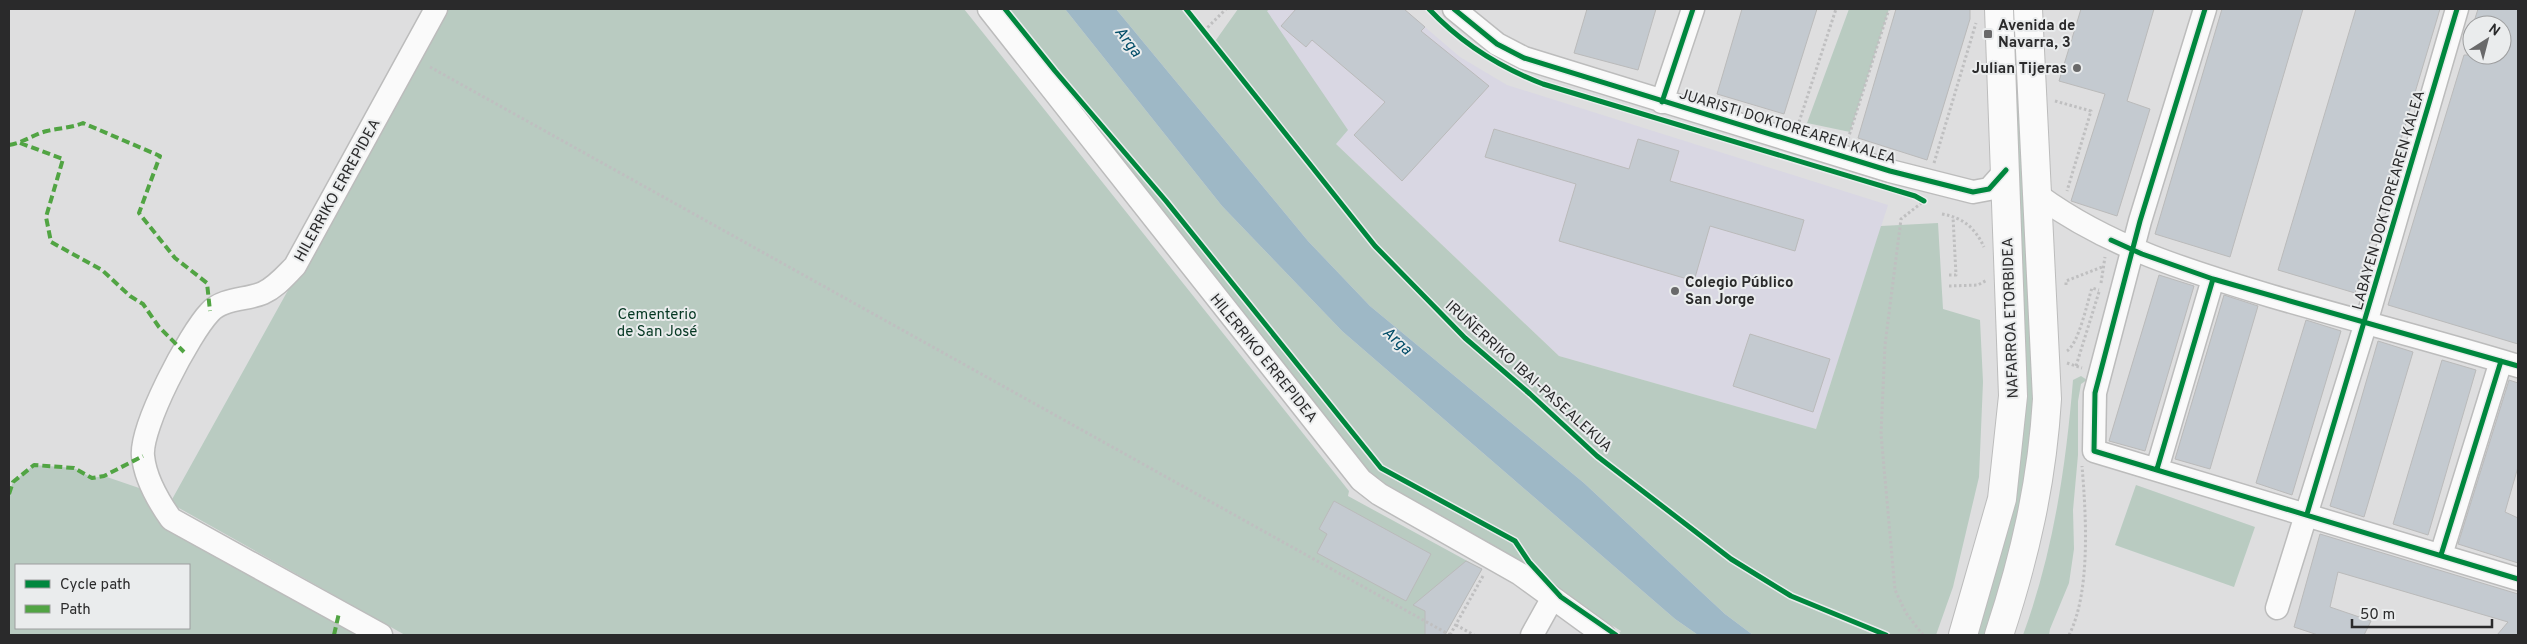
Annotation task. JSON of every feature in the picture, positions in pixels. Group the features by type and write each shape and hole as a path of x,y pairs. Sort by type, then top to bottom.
{"main road":[{"path":"1999,635 2026,548 2044,443 2047,399 2052,197 2031,56 2028,9"},
{"name":"NAFARROA ETORBIDEA","path":"1966,629 2002,499 2008,462 2013,396 2006,170 1988,13"}],"street":[{"name":"HILERRIKO ERREPIDEA","path":"381,635 170,519 157,501 143,456 151,416 174,370 210,312 233,300 262,294 276,286 295,266 436,9"},
{"name":"HILERRIKO ERREPIDEA","path":"989,9 1361,480 1379,494 1520,574 1604,635"},
{"name":"JUARISTI DOKTOREAREN KALEA","path":"1454,9 1497,44 1524,58 1662,102 1843,156 1973,192 1990,190 2006,170"},
{"path":"1662,102 1693,9"},
{"path":"2031,56 2040,22 2040,9"},
{"path":"2205,9 2140,220 2095,393 2088,454 2157,469 2518,579"},
{"name":"LABAYEN DOKTOREAREN KALEA","path":"2277,608 2365,323 2457,9"},
{"path":"2052,197 2071,219 2111,240 2213,279 2510,363 2442,555"},
{"path":"2157,469 2213,279"},
{"path":"1532,635 1552,599"}],"path":[{"path":"1204,31 1226,9"},
{"path":"1796,130 1836,9"},
{"path":"1843,156 1888,9"},
{"path":"1932,170 1988,13"},
{"path":"430,67 1450,635 1487,569"},
{"path":"2049,100 2091,111 2052,197"},
{"path":"1915,196 1924,201 1901,219 1884,345 1881,434 1895,590 1906,613 1923,635"},
{"path":"1942,214 1953,216 1967,223 1977,232 1986,251"},
{"path":"1949,275 1956,276 1955,222 1953,216"},
{"path":"2066,281 2102,267 2099,290 2076,366"},
{"path":"1949,286 1978,285 1986,281 1987,273"},
{"path":"2067,352 2072,348 2077,336 2092,288 2099,290"},
{"path":"2067,364 2087,370"},
{"path":"2069,635 2074,625 2084,568 2088,454"},
{"path":"1456,626 1474,635"}],"shaded area":[{"name":"Colegio Público San Jorge","path":"1270,9 1404,9 1460,57 1507,85 1888,205 1816,429 1559,356 1336,144 1267,11"}],"green space":[{"name":"Cementerio de San José","path":"444,9 964,9 1349,491 1348,496 1482,569 1445,635 405,635 170,503"},
{"path":"1003,9 1065,9 1222,206 1342,331 1675,619 1698,635 1617,635 1621,631 1371,479"},
{"path":"1116,9 1182,9 1211,47 1238,9 1270,9 1267,11 1348,130 1336,144 1559,356 1816,429 1881,226 1938,223 1943,309 1980,320 1983,382 1979,477 1953,587 1936,635 1753,635 1725,614 1584,483 1370,306 1308,241"},
{"path":"1849,9 1889,9 1850,132 1807,123"},
{"path":"2010,9 2018,9 2036,389 2025,513 1988,635 1974,635 2010,508"},
{"path":"2081,376 2087,380 2081,384 2078,401 2078,455 2073,510 2074,549 2069,583 2049,635 2023,635 2042,573 2057,509 2073,380"},
{"path":"34,465 74,468 92,478 104,476 142,489 365,635 9,635 9,493 13,482"},
{"path":"2136,485 2255,527 2234,587 2115,545"}],"water":[{"name":"Arga","path":"1065,9 1116,9 1308,241 1370,306 1584,483 1725,614 1753,635 1698,635 1675,619 1342,331 1222,206"}],"building":[{"path":"1296,9 1404,9 1425,27 1421,31 1489,86 1402,181 1354,135 1385,102 1312,40 1306,47 1281,26"},
{"path":"1587,9 1656,9 1638,70 1574,53"},
{"path":"1742,9 1817,9 1784,114 1717,94"},
{"path":"1896,9 1970,9 1970,19 1927,160 1858,138"},
{"path":"2081,9 2154,9 2127,101 2150,109 2117,216 2071,201 2105,94 2059,81"},
{"path":"2222,9 2303,9 2230,257 2155,234"},
{"path":"2356,9 2440,9 2355,293 2278,270"},
{"path":"2478,9 2518,9 2518,344 2388,305 2462,62 2462,65 2512,65 2512,15 2476,15"},
{"path":"1494,129 1629,169 1638,139 1679,151 1670,181 1804,220 1795,251 1710,226 1694,281 1559,241 1576,184 1485,157"},
{"path":"2159,275 2194,286 2145,451 2109,441"},
{"path":"2224,295 2258,306 2210,469 2175,459"},
{"path":"2306,320 2341,331 2292,495 2256,483"},
{"path":"1750,334 1830,359 1813,412 1733,386"},
{"path":"2378,341 2413,352 2364,517 2330,506"},
{"path":"2442,360 2476,370 2428,535 2393,524"},
{"path":"2509,380 2518,383 2518,467 2505,512 2518,518 2518,563 2458,544"},
{"path":"1334,501 1431,554 1406,601 1317,553 1327,534 1319,529"},
{"path":"2320,534 2518,594 2518,635 2497,635 2508,622 2338,572 2330,607 2371,621 2364,635 2318,635 2294,627"},
{"path":"1466,561 1482,569 1445,635 1425,635 1425,611 1413,605"}],"marked path":[{"path":"9,145 42,132 83,123 160,156 139,213 175,258 207,283 210,311"},
{"path":"20,143 63,159 46,217 51,242 102,270 130,296 143,304 159,327 184,352"},
{"path":"9,494 13,482 34,465 74,468 92,478 104,476 143,456"},
{"path":"334,635 339,613"}],"cycle path":[{"path":"1005,9 1055,71 1166,201 1381,468 1515,541 1529,562 1561,597 1616,635"},
{"name":"IRUÑERRIKO IBAI-PASEALEKUA","path":"1186,9 1375,246 1465,338 1530,394 1597,456 1731,559 1791,596 1886,635"},
{"path":"1429,9 1454,33 1482,53 1511,70 1543,84 1915,196 1924,201"},
{"path":"1454,9 1497,44 1524,58 1890,171 1973,192 1989,189 2006,170"},
{"path":"1662,102 1693,9"},
{"path":"2205,9 2140,221 2095,393 2094,451 2518,579"},
{"path":"2307,514 2457,9"},
{"path":"2111,240 2142,254 2213,279 2518,366"},
{"path":"2157,469 2213,279"},
{"path":"2441,555 2501,361"}],"place":[{"name":"Avenida de Navarra, 3","path":"1988,34"},
{"name":"Julian Tijeras","path":"2077,68"},
{"name":"Colegio Público San Jorge","path":"1675,291"}]}
